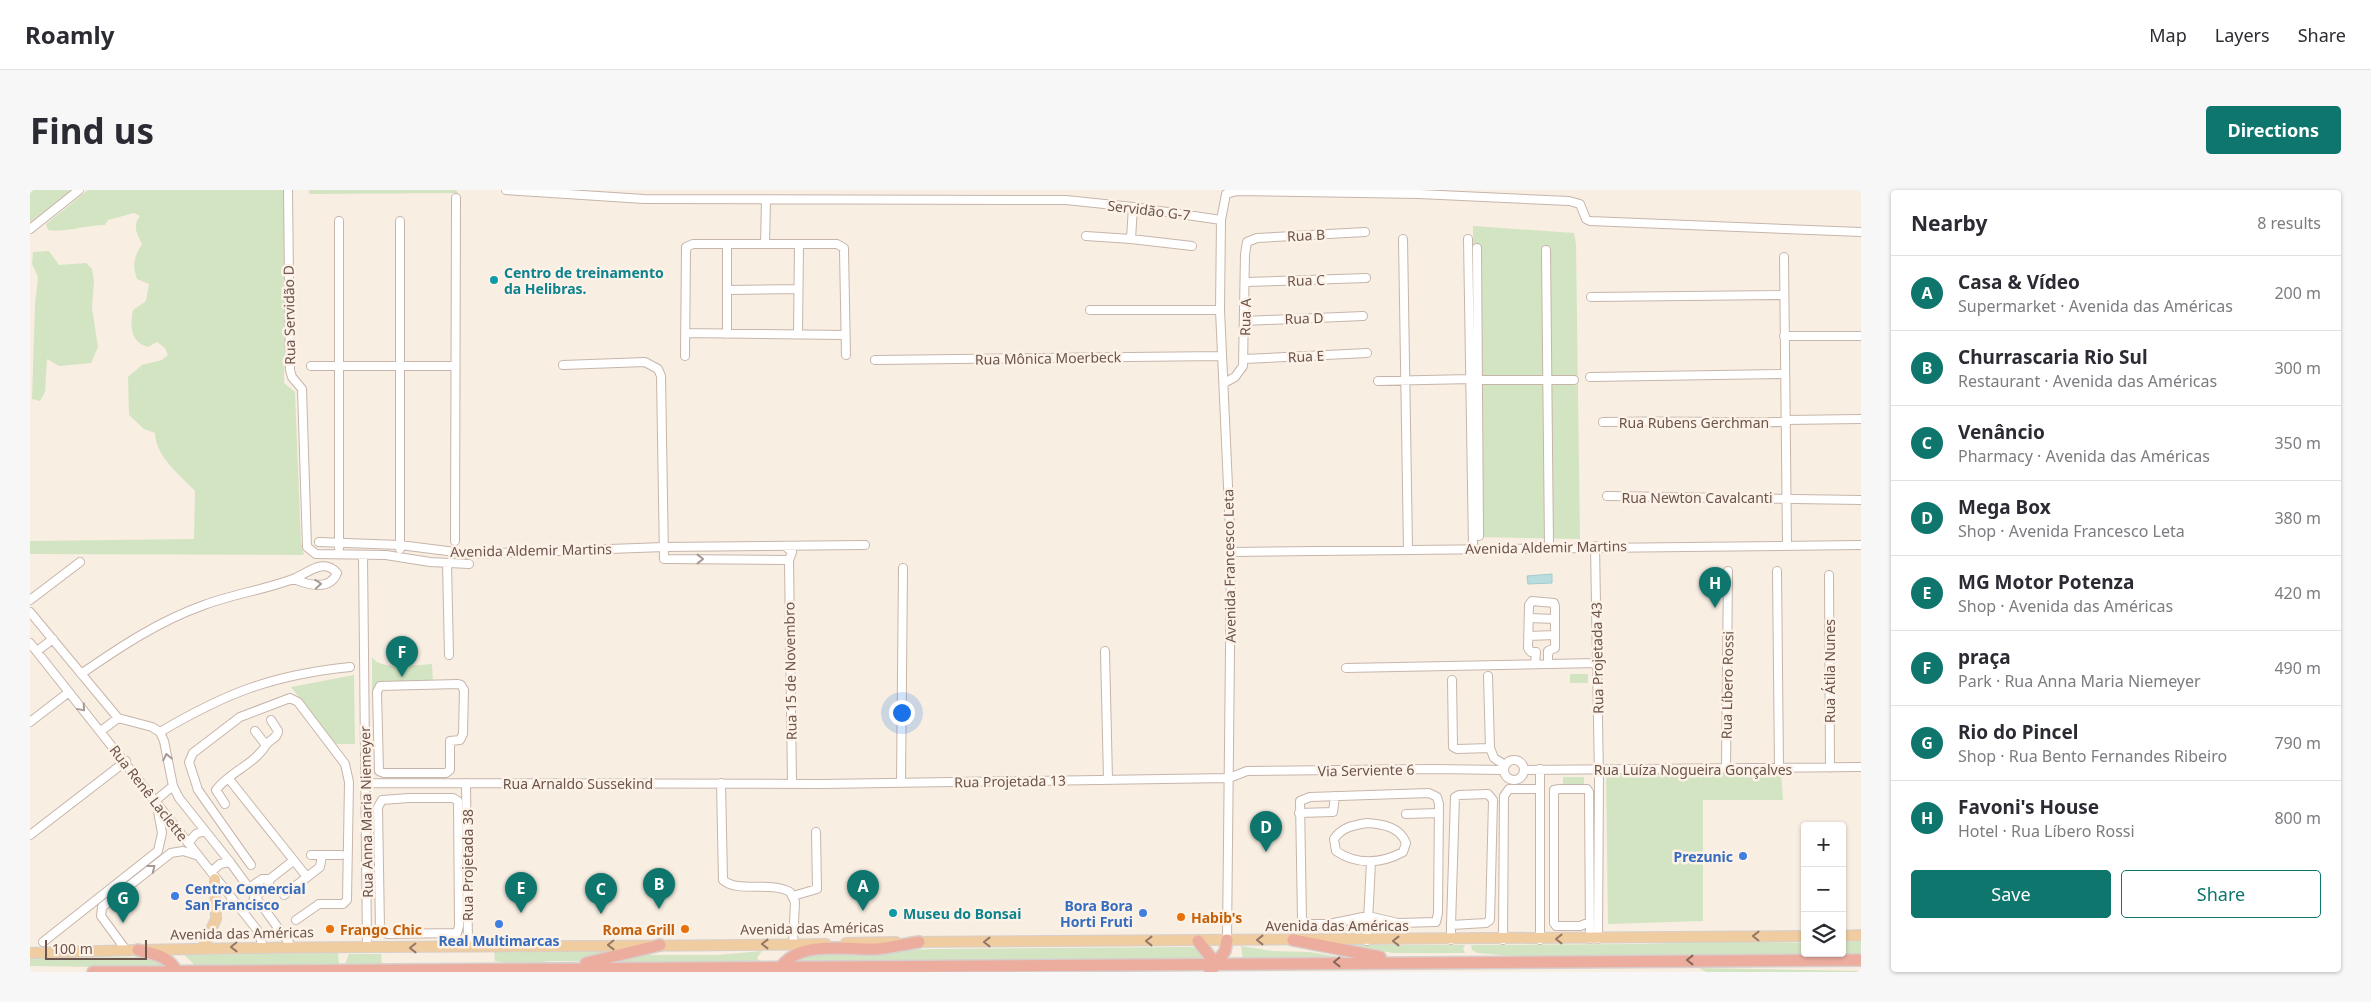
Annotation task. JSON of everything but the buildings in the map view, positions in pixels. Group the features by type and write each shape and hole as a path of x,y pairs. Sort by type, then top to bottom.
{"highway":[{"path":"1213,968 1224,952 1227,940"},
{"path":"1293,940 1404,962"},
{"path":"1198,941 1213,968"},
{"path":"779,969 790,957 809,949 878,949 919,942"},
{"path":"567,968 660,945"},
{"path":"138,950 162,956 170,961 177,972"},
{"path":"93,972 567,968 1213,968 1404,962 1861,960"}],"main road":[{"path":"203,948 216,919 213,876"},
{"name":"Avenida das Américas","path":"30,954 262,947 367,948 1227,940 1540,940 1710,935 1801,936"},
{"path":"1846,936 1861,935"}],"street":[{"path":"30,229 79,190"},
{"name":"Rua Servidão D","path":"288,190 290,370 292,377 302,389 306,543 311,553"},
{"name":"Servidão G-7","path":"506,190 597,197 766,200 1066,200 1133,207 1221,220"},
{"name":"Avenida Francesco Leta","path":"1227,940 1231,552 1220,310 1221,220 1226,194 1237,191 1410,194 1569,201 1580,204 1586,219 1594,222 1861,232"},
{"path":"455,541 454,366 456,198"},
{"path":"764,244 766,200"},
{"path":"1131,239 1133,207"},
{"path":"339,221 339,555"},
{"path":"400,221 400,556"},
{"name":"Rua B","path":"1247,242 1257,238 1365,232"},
{"path":"1086,236 1192,246"},
{"path":"1403,239 1408,548"},
{"path":"1468,239 1476,379 1479,536"},
{"name":"Rua A","path":"1244,359 1245,254 1247,242"},
{"path":"685,356 686,247 693,244 837,244 844,248 846,355"},
{"path":"727,244 727,334"},
{"path":"798,334 799,245"},
{"path":"1473,548 1477,248"},
{"path":"1546,250 1549,547"},
{"path":"1784,257 1787,545"},
{"name":"Rua C","path":"1246,282 1366,278"},
{"path":"727,290 798,289"},
{"path":"1591,297 1784,295"},
{"path":"1090,310 1220,310"},
{"name":"Rua D","path":"1245,320 1363,316"},
{"path":"685,333 845,335"},
{"path":"1784,336 1861,336"},
{"name":"Rua E","path":"1244,359 1367,353"},
{"name":"Rua Mônica Moerbeck","path":"876,360 1221,356"},
{"path":"1224,383 1240,372 1244,359"},
{"path":"563,365 645,362 658,369 661,376 664,559 789,560 792,552 785,546"},
{"path":"311,366 454,366"},
{"path":"1590,377 1784,374"},
{"path":"1378,381 1574,380"},
{"name":"Rua Rubens Gerchman","path":"1603,422 1660,420 1717,423 1861,419"},
{"name":"Rua Newton Cavalcanti","path":"1607,496 1861,500"},
{"name":"Avenida Aldemir Martins","path":"319,542 400,545 471,554 664,547 865,545"},
{"name":"Avenida Aldemir Martins","path":"1231,552 1408,548 1861,545"},
{"name":"Rua Projetada 43","path":"1594,939 1599,769 1595,546"},
{"name":"Avenida Aldemir Martins","path":"311,553 400,556 447,564 469,564"},
{"name":"Rua Anna Maria Niemeyer","path":"363,555 367,948"},
{"name":"Rua 15 de Novembro","path":"789,560 792,783"},
{"path":"30,600 80,562"},
{"path":"447,564 449,655"},
{"path":"81,674 123,645 165,621 235,594 294,579 316,567 331,568 337,573 334,579 319,585 294,579"},
{"path":"901,783 903,568"},
{"path":"1777,570 1779,769"},
{"name":"Rua Líbero Rossi","path":"1726,769 1728,571"},
{"name":"Rua Átila Nunes","path":"1829,575 1830,768"},
{"path":"1532,602 1554,603 1555,619 1555,648 1536,652 1529,650 1529,605 1532,602"},
{"path":"30,612 118,718 152,727 160,732 200,708 243,689 293,675 350,667"},
{"path":"1529,618 1555,619"},
{"path":"1528,636 1555,635"},
{"path":"37,651 53,639"},
{"name":"Rua Renê Laclette","path":"30,642 126,761 213,876 261,935 262,947"},
{"path":"1105,651 1108,780"},
{"path":"1548,651 1548,664"},
{"path":"1536,652 1536,664"},
{"path":"1346,668 1597,663"},
{"path":"1488,676 1490,748 1494,758 1505,768 1507,777 1513,780 1522,776 1525,770 1523,764 1517,760 1510,760 1505,768"},
{"path":"1452,680 1453,747 1457,749 1490,748"},
{"path":"458,684 464,687 463,734 460,740 450,741 450,770 439,772 384,773 379,771 377,692 380,686 458,684"},
{"path":"30,722 69,692"},
{"path":"251,864 202,798 189,762 193,753 240,716 290,698 298,702 345,764 349,782 347,900 343,904 319,904 296,920"},
{"path":"101,731 118,718"},
{"path":"226,804 216,790 261,754 266,745 279,733 271,720"},
{"path":"256,730 266,745"},
{"name":"Rua Renê Laclette","path":"160,732 164,741 173,786 179,798 230,862 292,947"},
{"path":"30,835 126,761"},
{"name":"Rua Luíza Nogueira Gonçalves","path":"1525,770 1861,767"},
{"name":"Via Serviente 6","path":"1229,778 1248,771 1505,768"},
{"path":"1540,769 1540,940"},
{"path":"439,772 439,783"},
{"name":"Rua Projetada 13","path":"792,783 1229,778"},
{"path":"229,779 307,877"},
{"name":"Rua Arnaldo Sussekind","path":"365,783 792,783"},
{"path":"408,783 409,798"},
{"name":"Rua Projetada 38","path":"466,783 468,947"},
{"path":"721,783 723,880 731,885 784,888 794,896 794,944"},
{"path":"43,942 158,851 162,833 156,800 173,786"},
{"path":"1590,922 1580,926 1556,926 1554,923 1554,790 1558,788 1587,789 1589,792 1590,922 1594,939"},
{"path":"1503,940 1504,796 1509,789 1539,789"},
{"path":"1436,922 1398,923 1368,916 1329,924 1306,923 1300,916 1300,802 1305,798 1335,796 1429,793 1437,796 1439,813 1436,940"},
{"path":"1451,925 1486,923 1490,920 1493,800 1488,794 1459,795 1455,797 1451,925 1451,940"},
{"path":"1299,813 1333,812 1335,796"},
{"path":"409,798 453,798 458,801 460,926 456,933 387,934 381,932 378,807 382,800 385,799 409,798"},
{"path":"1406,814 1439,813"},
{"path":"1367,823 1393,828 1404,837 1406,843 1402,852 1385,860 1371,862 1342,855 1336,851 1333,845 1334,839 1345,828 1367,823"},
{"path":"188,843 196,834 204,831"},
{"path":"794,896 817,889 816,832"},
{"path":"126,950 102,916 101,912 105,904 171,853 183,851 198,856"},
{"path":"311,855 341,855"},
{"path":"284,895 322,864 322,855"},
{"path":"241,909 250,907 255,897 268,886 270,879 293,860"},
{"path":"213,876 220,864 230,862"},
{"path":"1367,941 1371,862"},
{"path":"249,888 262,879 270,879"},
{"path":"1329,924 1331,940"}],"green space":[{"path":"30,190 72,190 30,222"},
{"path":"88,190 288,190 284,383 295,392 301,543 304,555 30,554 30,541 194,539 195,491 169,465 159,450 155,433 144,429 129,415 128,377 142,365 162,360 168,355 165,348 157,342 148,347 142,345 133,333 133,310 146,301 149,284 137,279 134,265 142,244 136,227 140,216 134,213 108,220 105,225 54,231 48,230 46,224"},
{"path":"309,190 456,190 458,193 309,194"},
{"path":"1473,226 1574,233 1576,244 1580,539 1476,537"},
{"path":"49,251 59,265 86,263 92,269 94,281 92,308 98,347 91,363 59,366 47,359 45,392 40,401 32,399 35,305 38,277 32,264 33,252"},
{"path":"372,657 382,664 390,666 432,664 433,682 378,684 372,693"},
{"path":"1570,674 1588,674 1588,683 1570,683"},
{"path":"354,675 355,744 336,744 291,687"},
{"path":"1606,770 1781,773 1783,800 1703,800 1703,921 1608,924"},
{"path":"1563,777 1584,777 1584,787 1563,787"},
{"path":"1722,941 1801,943 1801,955 1723,954 1526,957 1477,953 1472,950 1471,945 1642,944"},
{"path":"1861,941 1861,956 1846,956 1846,942"},
{"path":"1348,945 1465,945 1463,949 1465,953 1393,953"},
{"path":"1241,946 1272,951 1309,952 1352,959 1243,959"},
{"path":"1192,947 1204,952 1207,959 788,964 809,954 932,949"},
{"path":"494,951 622,952 581,961 549,961 524,965 495,961"},
{"path":"762,951 757,958 761,964 598,965 641,955 718,955"},
{"path":"338,953 339,964 336,967 193,967 193,963 184,955"},
{"path":"349,954 381,954 382,967 348,966 345,964"},
{"path":"30,958 153,958 169,968 30,966"},
{"path":"1699,968 1861,971 1861,972 1706,972"}],"water":[{"path":"1552,574 1552,583 1528,584 1527,576"}],"place":[{"name":"Centro de treinamento da Helibras.","path":"494,280"},
{"name":"Favoni's House","path":"1715,608"},
{"name":"praça","path":"402,677"},
{"name":"Mega Box","path":"1266,852"},
{"name":"Prezunic","path":"1743,856"},
{"name":"Centro Comercial San Francisco","path":"175,896"},
{"name":"Churrascaria Rio Sul","path":"659,909"},
{"name":"Casa & Vídeo","path":"863,911"},
{"name":"MG Motor Potenza","path":"521,913"},
{"name":"Museu do Bonsai","path":"893,913"},
{"name":"Bora Bora Horti Fruti","path":"1143,913"},
{"name":"Venâncio","path":"601,914"},
{"name":"Habib's","path":"1181,917"},
{"name":"Rio do Pincel","path":"123,923"},
{"name":"Real Multimarcas","path":"499,924"},
{"name":"Frango Chic","path":"330,929"},
{"name":"Roma Grill","path":"685,929"}]}
